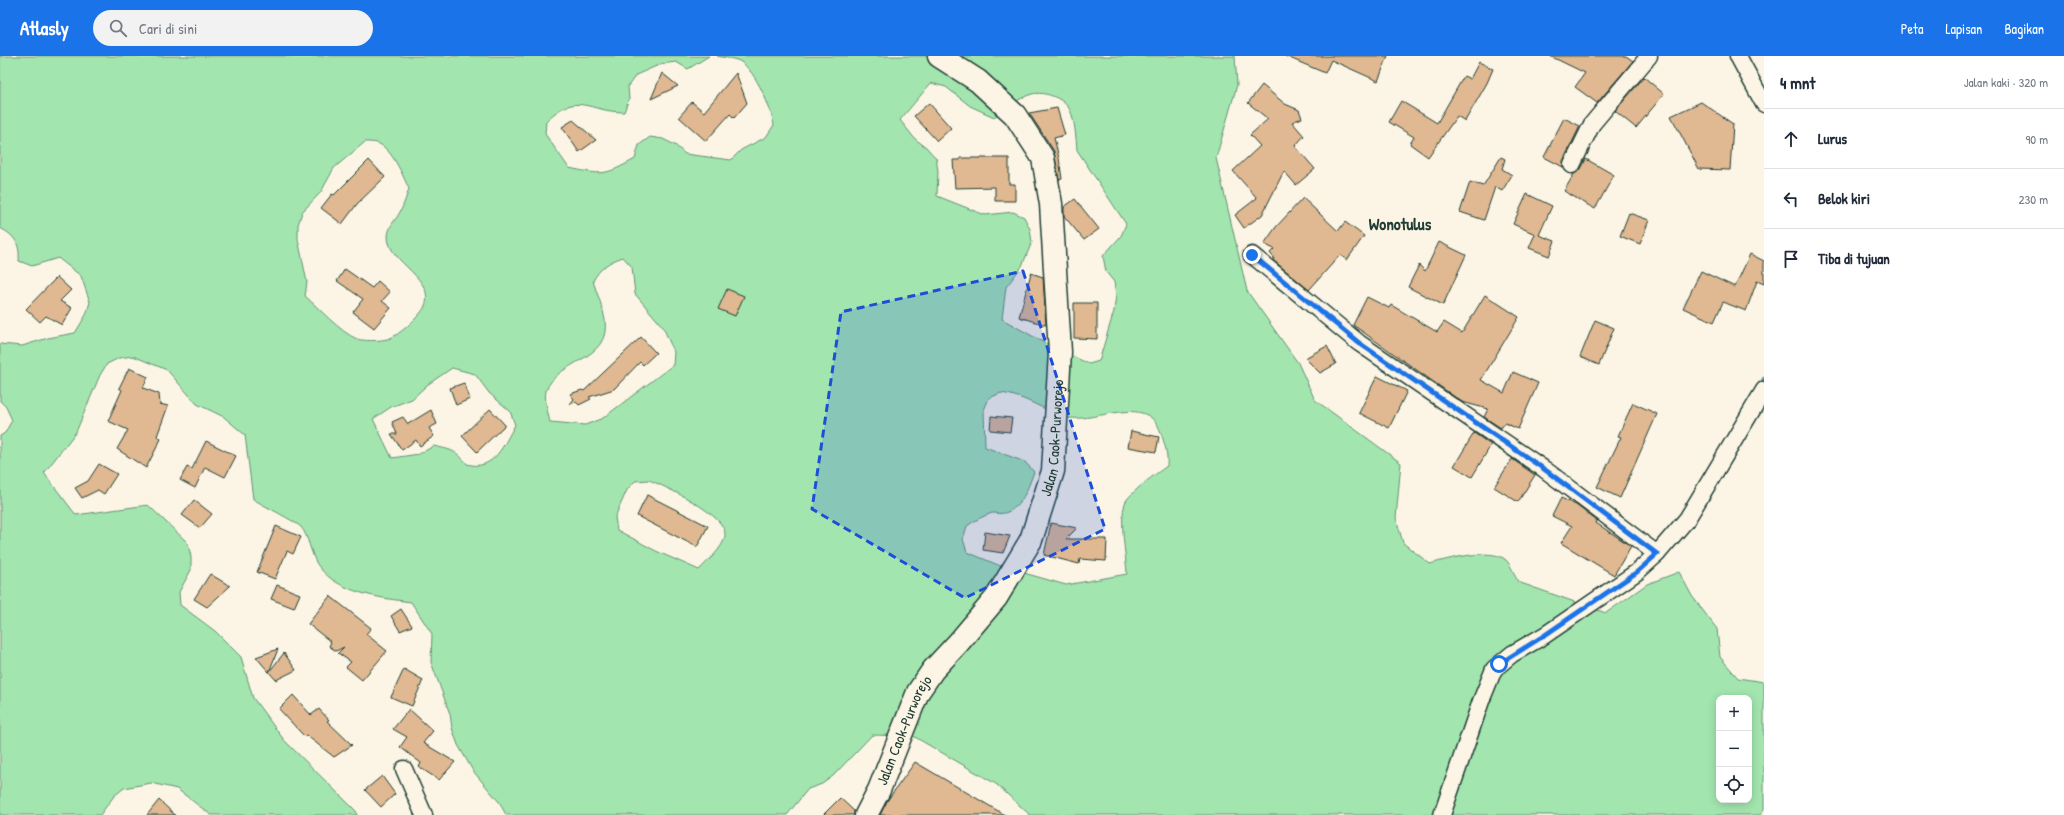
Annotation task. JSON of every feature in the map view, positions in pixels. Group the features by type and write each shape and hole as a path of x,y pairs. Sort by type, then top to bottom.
{"street":[{"name":"Jalan Caok-Purworejo","path":"866,815 879,790 918,692 933,670 996,598 1031,540 1053,471 1060,352 1052,204 1042,158 1014,115 978,81 939,56"},
{"path":"1572,165 1592,124 1650,56"},
{"path":"1738,56 1764,104"},
{"path":"1252,255 1359,343 1544,469 1652,550"},
{"path":"1442,815 1481,701 1494,669 1512,654 1545,635 1637,572 1652,550 1687,519 1764,390"},
{"path":"404,769 424,815"}],"highlighted area":[{"path":"1023,271 1105,529 965,598 812,509 841,312"}],"green space":[{"path":"0,56 709,56 688,69 676,62 661,64 636,75 628,86 629,99 624,112 575,105 566,107 546,121 545,134 569,168 597,173 616,169 635,159 639,145 650,137 663,139 675,145 685,154 731,160 741,150 766,137 774,125 770,109 757,82 747,67 741,62 717,56 1235,56 1237,85 1216,158 1247,291 1298,363 1315,400 1401,463 1396,518 1403,543 1430,564 1469,555 1491,554 1499,556 1508,562 1518,582 1606,613 1647,584 1679,572 1692,596 1717,629 1720,657 1738,678 1764,682 1764,809 1760,815 1030,815 996,784 913,736 872,735 833,776 822,784 808,789 787,815 506,815 500,803 473,771 458,745 452,728 450,714 431,662 432,634 411,602 373,596 347,588 335,582 325,574 317,564 306,535 301,527 253,499 245,435 224,417 197,404 167,370 133,356 119,358 107,364 100,375 76,432 44,473 76,515 148,505 188,543 191,557 191,570 179,592 180,605 215,631 241,657 253,698 284,740 356,811 357,815 211,815 177,789 151,783 124,788 114,796 100,815 0,815 0,436 5,433 12,420 6,407 0,401 0,344 22,346 48,338 75,333 86,315 90,302 81,276 58,258 32,266 19,261 18,246 10,234 0,228","holes":["931,83 946,87 970,106 994,117 1017,101 1037,93 1053,96 1059,99 1070,110 1075,130 1077,150 1126,224 1121,236 1103,256 1106,272 1114,282 1116,295 1114,311 1099,361 1089,364 1043,342 1002,319 1006,287 1022,266 1032,242 1030,229 1024,217 1013,212 985,215 937,196 938,171 936,158 926,147 915,139 900,120","365,142 377,143 387,150 392,156 409,189 403,207 391,226 388,236 390,246 395,255 425,288 427,298 424,308 417,316 391,338 384,340 363,340 350,336 305,296 307,282 298,239 298,225 302,212 321,192 334,168","623,257 632,267 635,294 663,327 674,352 673,365 603,418 585,425 550,422 546,406 546,391 552,380 561,372 592,352 600,344 605,334 604,315 593,281 605,266","452,368 475,374 489,393 510,411 515,425 497,455 484,464 467,464 453,451 434,446 419,454 392,458 373,419 391,407 412,399 427,385","1001,393 1010,395 1026,400 1065,417 1077,418 1119,412 1132,412 1144,414 1154,421 1161,433 1165,446 1167,466 1137,489 1125,503 1123,510 1123,528 1127,574 1066,585 1003,567 967,552 963,539 967,526 989,514 1004,513 1015,507 1024,497 1034,472 1025,462 985,447 984,410 989,398","649,480 681,495 717,519 723,528 725,536 724,541 699,570 656,551 617,530 615,517 627,490 635,481"]}],"building":[{"path":"1285,56 1388,56 1378,81 1331,60 1325,73"},
{"path":"1550,56 1626,56 1633,61 1597,103 1575,87 1585,73"},
{"path":"1479,62 1493,69 1487,83 1465,121 1457,116 1428,157 1410,144 1414,137 1389,122 1401,101 1437,123 1464,76 1470,79"},
{"path":"662,73 678,86 651,99"},
{"path":"736,73 747,103 734,118 730,114 706,141 679,117 692,102 704,112"},
{"path":"1644,77 1664,94 1636,128 1615,111"},
{"path":"1262,85 1285,104 1299,110 1302,118 1292,122 1304,136 1295,146 1315,169 1296,185 1284,171 1262,215 1244,228 1235,215 1257,198 1233,171 1260,146 1250,135 1268,119 1248,103"},
{"path":"1701,102 1733,124 1730,170 1699,169 1671,116"},
{"path":"929,103 951,128 937,141 914,116"},
{"path":"1057,108 1065,135 1054,138 1062,179 1059,180 1054,151 1029,113"},
{"path":"1564,118 1580,126 1563,161 1563,167 1544,157"},
{"path":"573,120 596,140 579,152 562,127"},
{"path":"1501,157 1505,159 1502,169 1512,175 1502,191 1495,187 1484,220 1460,212 1470,182 1483,186"},
{"path":"960,158 1009,158 1009,184 1015,184 1015,201 995,201 995,187 955,188 953,160 960,160"},
{"path":"1586,159 1614,175 1595,209 1564,191 1574,174 1581,169"},
{"path":"369,160 385,177 357,204 342,224 321,208 332,194 334,195"},
{"path":"1527,194 1552,206 1539,235 1555,241 1549,256 1529,248 1535,234 1513,224"},
{"path":"1303,198 1338,231 1345,222 1364,236 1347,260 1340,255 1309,290 1273,260 1274,258 1270,253 1274,249 1264,244 1276,227"},
{"path":"1075,199 1099,229 1084,240 1064,216 1064,207"},
{"path":"1629,213 1649,220 1640,244 1620,236"},
{"path":"1439,242 1466,255 1443,305 1408,287 1419,265 1425,271"},
{"path":"1750,254 1764,261 1764,284 1757,281 1746,311 1723,302 1714,322 1683,308 1701,271 1735,287"},
{"path":"345,269 372,288 378,281 390,292 382,301 391,308 374,328 353,312 363,299 337,281"},
{"path":"1031,273 1043,277 1046,325 1019,317"},
{"path":"57,277 71,290 60,301 72,308 62,325 46,316 40,322 26,309"},
{"path":"727,289 744,296 735,316 718,309"},
{"path":"1485,295 1519,317 1481,380 1504,393 1513,372 1538,383 1518,429 1505,423 1501,428 1484,417 1488,409 1462,402 1353,325 1367,297 1389,308 1391,305 1437,332 1444,322 1462,333"},
{"path":"1074,303 1097,303 1097,339 1074,338"},
{"path":"1595,320 1614,328 1599,365 1580,357"},
{"path":"641,337 656,353 643,365 640,362 614,389 589,397 591,399 579,405 576,402 570,404 574,399 570,394 582,390 584,391"},
{"path":"1327,346 1336,364 1320,373 1305,358"},
{"path":"129,368 148,377 143,388 159,394 160,404 168,406 157,436 161,439 146,468 117,449 128,430 108,421 122,390 119,388"},
{"path":"1377,376 1407,391 1389,428 1359,413"},
{"path":"464,383 470,399 456,405 450,388"},
{"path":"1633,403 1657,414 1620,498 1597,487 1621,437 1618,436"},
{"path":"490,409 505,425 477,452 462,436"},
{"path":"431,410 437,424 429,428 434,436 420,446 416,440 402,450 391,434 397,434 392,422 403,417 408,424"},
{"path":"991,416 1012,418 1010,432 990,430"},
{"path":"1131,431 1159,437 1156,452 1128,447"},
{"path":"1474,433 1491,445 1472,477 1454,466"},
{"path":"206,441 236,456 225,477 205,467 195,488 180,480 187,467 192,469"},
{"path":"1512,459 1535,475 1518,502 1494,487"},
{"path":"99,464 117,474 104,494 98,490 82,498 75,488 88,481"},
{"path":"647,495 708,526 697,547 637,516"},
{"path":"1561,498 1576,505 1597,521 1596,523 1631,546 1614,575 1561,543 1572,526 1552,516"},
{"path":"194,500 212,514 200,528 182,515"},
{"path":"1051,523 1077,528 1066,539 1107,539 1106,561 1080,559 1079,564 1044,555"},
{"path":"276,526 301,537 293,554 287,551 275,579 257,572"},
{"path":"985,532 1010,536 1003,553 983,550"},
{"path":"210,574 230,586 207,607 194,599"},
{"path":"277,585 300,594 294,608 271,599"},
{"path":"330,596 371,628 366,634 387,651 362,680 346,667 351,662 338,653 344,647 336,651 329,646 331,642 308,624"},
{"path":"401,609 412,626 400,631 391,616"},
{"path":"278,649 269,672 256,657"},
{"path":"284,653 296,670 276,680 269,672"},
{"path":"404,669 423,680 412,706 391,697"},
{"path":"293,695 311,715 319,709 329,720 327,721 352,745 334,757 306,735 304,736 279,709"},
{"path":"409,709 433,731 423,743 455,762 439,780 419,767 421,763 400,747 407,737 393,729"},
{"path":"915,762 1005,815 880,815 887,801"},
{"path":"382,776 395,794 381,807 365,790"},
{"path":"840,798 854,811 854,815 823,815"},
{"path":"159,800 175,815 147,815"}],"waterway":[{"path":"1759,388 1764,379"}],"district":[{"name":"Wonotulus","path":"1400,224"}],"route":[{"path":"1252,255 1359,343 1544,469 1657,554 1637,572 1545,635 1512,654 1499,664"}]}
